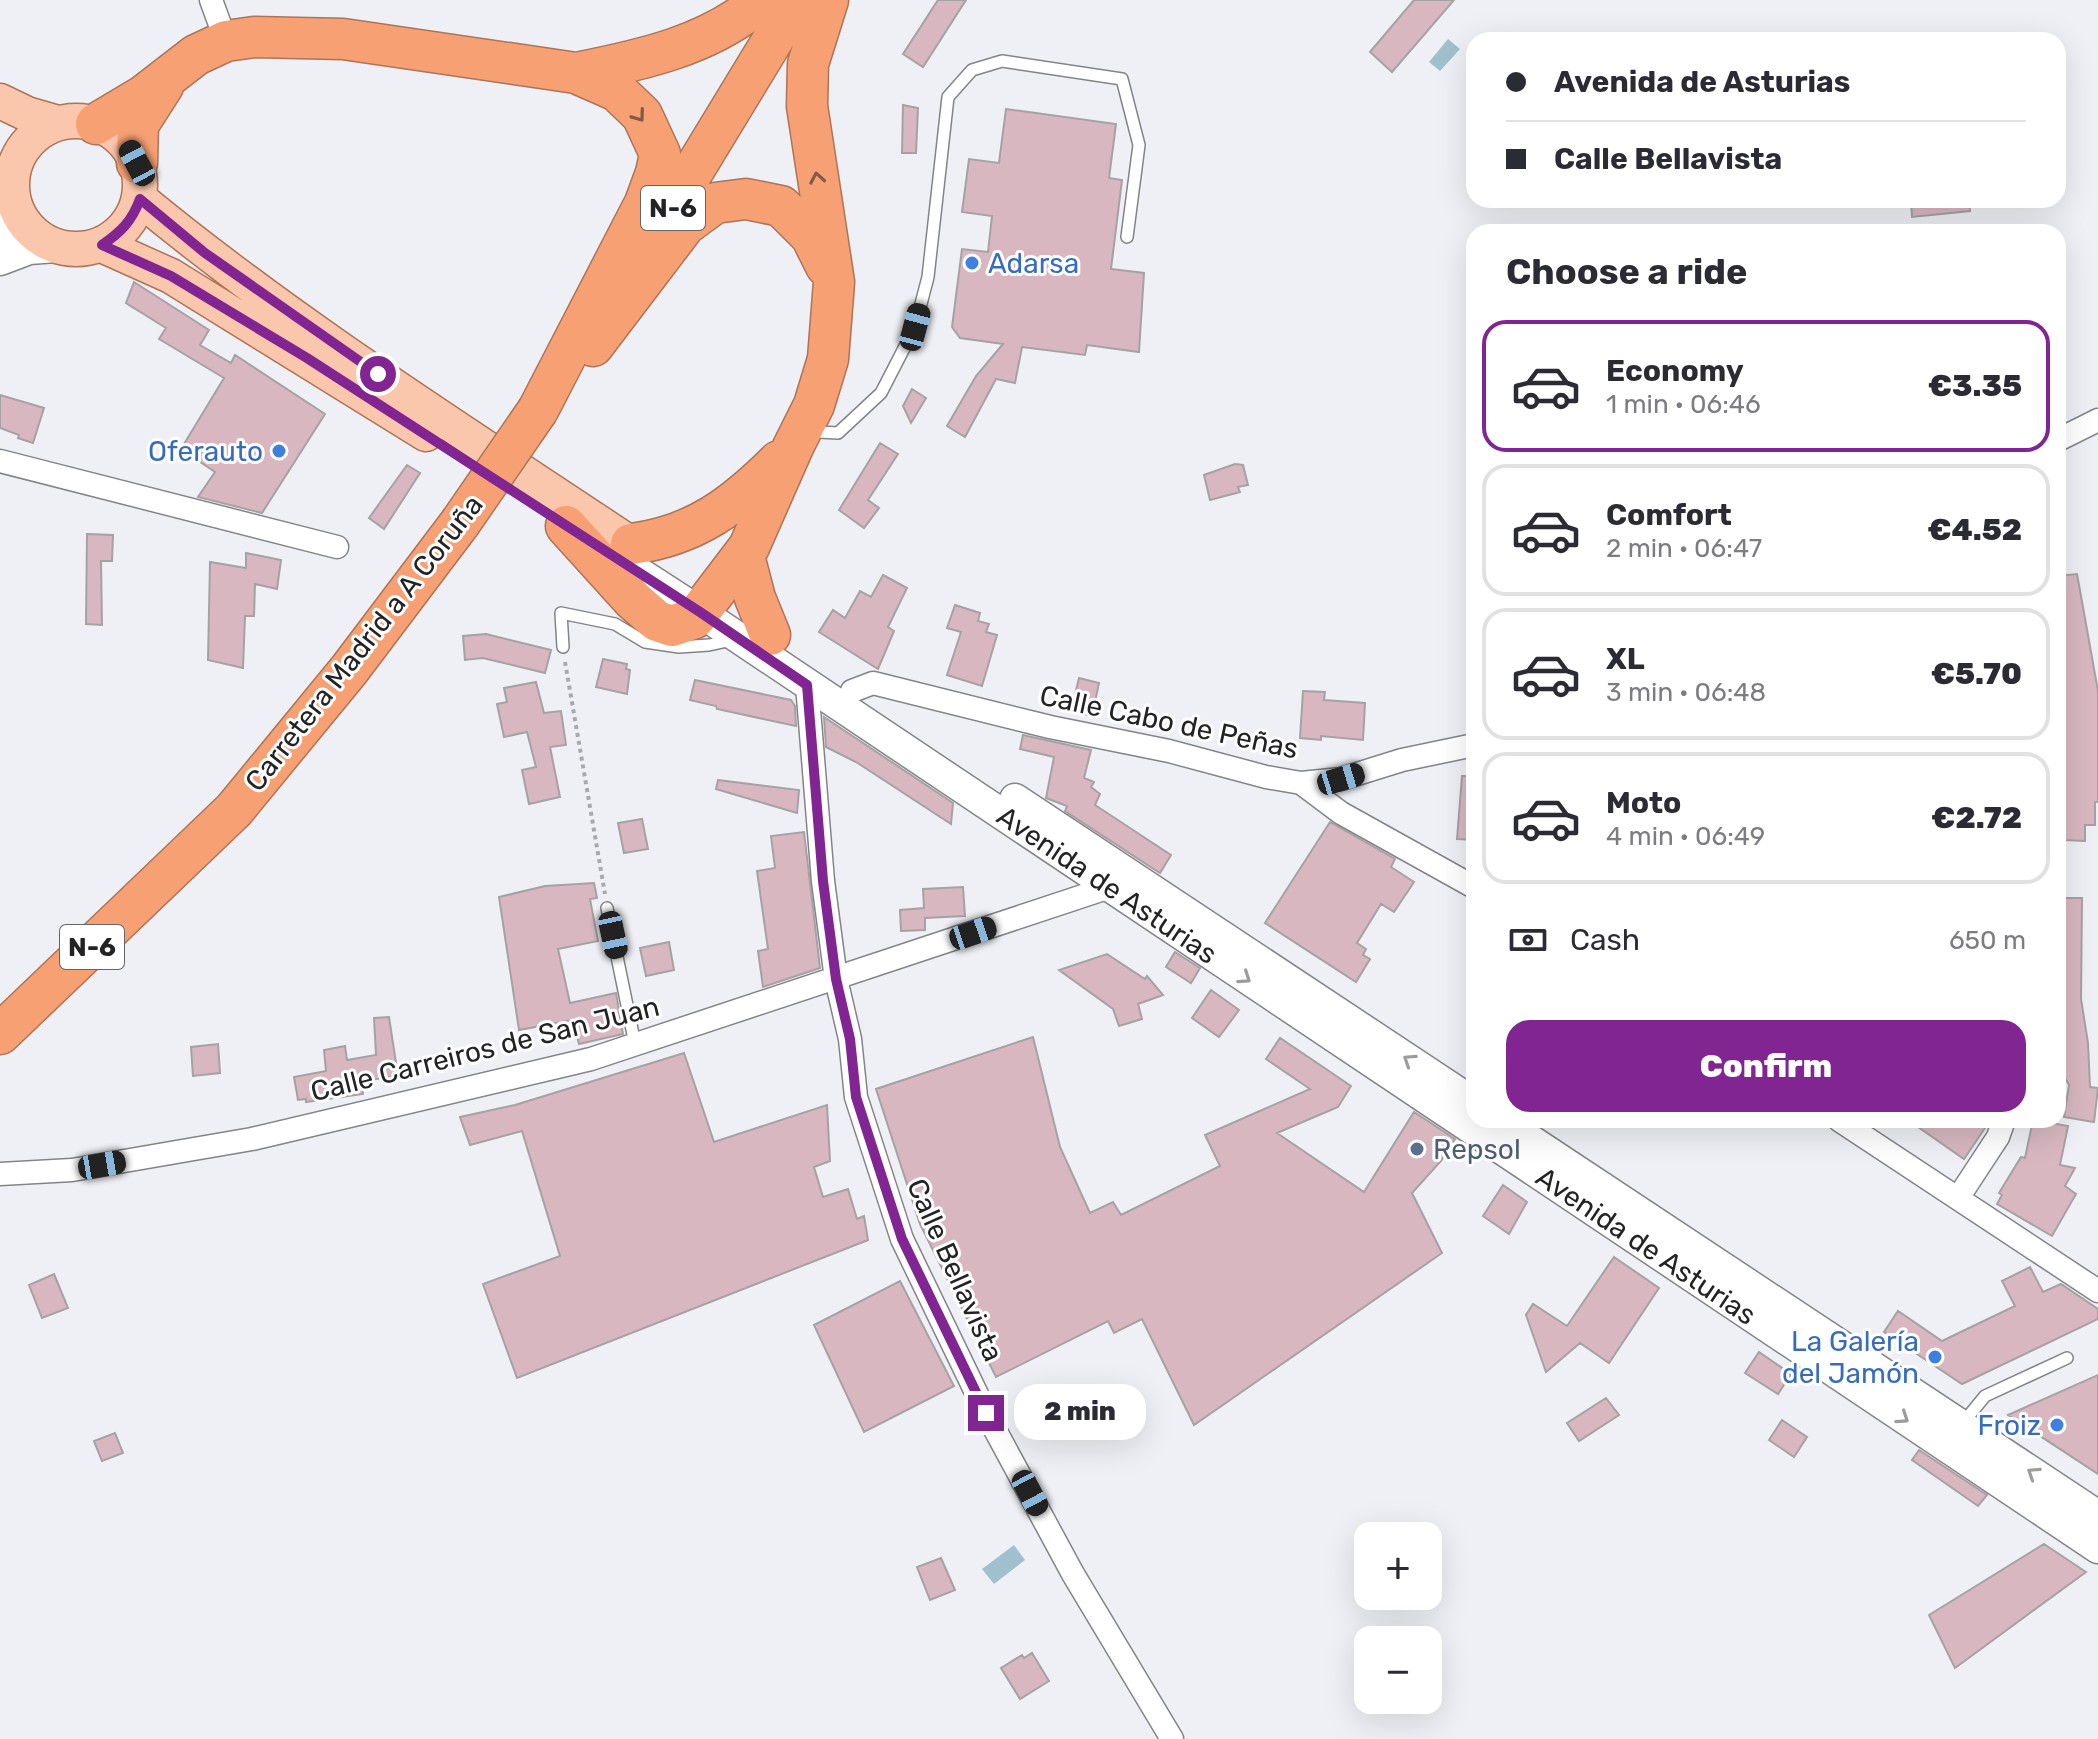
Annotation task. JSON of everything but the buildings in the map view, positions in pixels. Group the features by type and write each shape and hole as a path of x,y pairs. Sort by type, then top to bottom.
{"highway":[{"path":"576,73 634,61 690,43 746,14 762,0"},
{"name":"Carretera Madrid a A Coruña","path":"0,1034 234,810 349,670 460,523 659,231 797,0"},
{"path":"566,526 633,600 657,621 672,626 691,621 744,556 822,385 828,359 834,282 807,106 808,64 828,0"},
{"path":"77,124 143,96 196,55 226,41 254,37 343,39 576,73 617,91 642,115 660,154 656,173 645,203 538,410"},
{"path":"138,181 138,125 170,75"},
{"path":"538,410 589,350 685,225 715,203 746,199 781,206 811,236 834,282"},
{"path":"631,544 678,534 736,501 798,436"},
{"path":"678,534 697,542 717,564 710,599"},
{"path":"744,556 755,598 754,637"}],"main road":[{"path":"0,101 118,136 129,148 138,181 135,213 124,229 102,245 82,250 56,247 29,249 0,260"},
{"path":"0,247 9,188 20,154 35,136 77,124"},
{"name":"Avenida de Asturias","path":"138,181 205,253 428,409 710,599 807,685 1466,1125"},
{"path":"9,188 32,233 56,247"},
{"path":"102,245 171,276 225,308 566,526"},
{"name":"Avenida de Asturias","path":"754,637 852,691 1466,1098"},
{"name":"Avenida de Asturias","path":"1470,1128 2098,1548"},
{"name":"Avenida de Asturias","path":"1512,1128 2098,1516"}],"street":[{"path":"211,0 226,41"},
{"path":"2066,436 2098,420"},
{"path":"0,461 337,547"},
{"name":"Calle Cabo de Peñas","path":"852,691 873,683 1035,724 1301,783 1341,779 1402,760 1466,747"},
{"name":"Calle Bellavista","path":"807,685 823,881 836,979 850,1039 856,1097 902,1239 986,1413 1073,1574 1172,1739"},
{"path":"1301,783 1341,813 1466,883"},
{"name":"Calle Carreiros de San Juan","path":"0,1174 72,1170 252,1139 591,1059 1110,887"},
{"path":"1851,1128 2098,1291"},
{"path":"1958,1198 2001,1128"}],"lane":[{"path":"798,436 819,432 838,433 881,393 903,354 915,327 928,277 948,97 972,70 1002,61 1122,79 1139,145 1127,237"},
{"path":"563,647 561,613 615,624 645,642 679,647 754,637"},
{"path":"607,908 635,1044"},
{"path":"1961,1425 1985,1396 2067,1358"}],"path":[{"path":"563,647 607,908"}],"water":[{"path":"1448,39 1460,49 1440,71 1429,62"},
{"path":"1014,1545 1025,1560 994,1584 982,1569"}],"place":[{"name":"Adarsa","path":"972,263"},
{"name":"Oferauto","path":"279,451"},
{"name":"Repsol","path":"1417,1149"},
{"name":"La Galería del Jamón","path":"1935,1357"},
{"name":"Froiz","path":"2057,1425"}],"route":[{"path":"378,374 205,253 140,199 124,229 102,245 171,276 307,358 700,612 807,685 823,881 836,979 850,1039 856,1097 902,1239 986,1413"}]}
